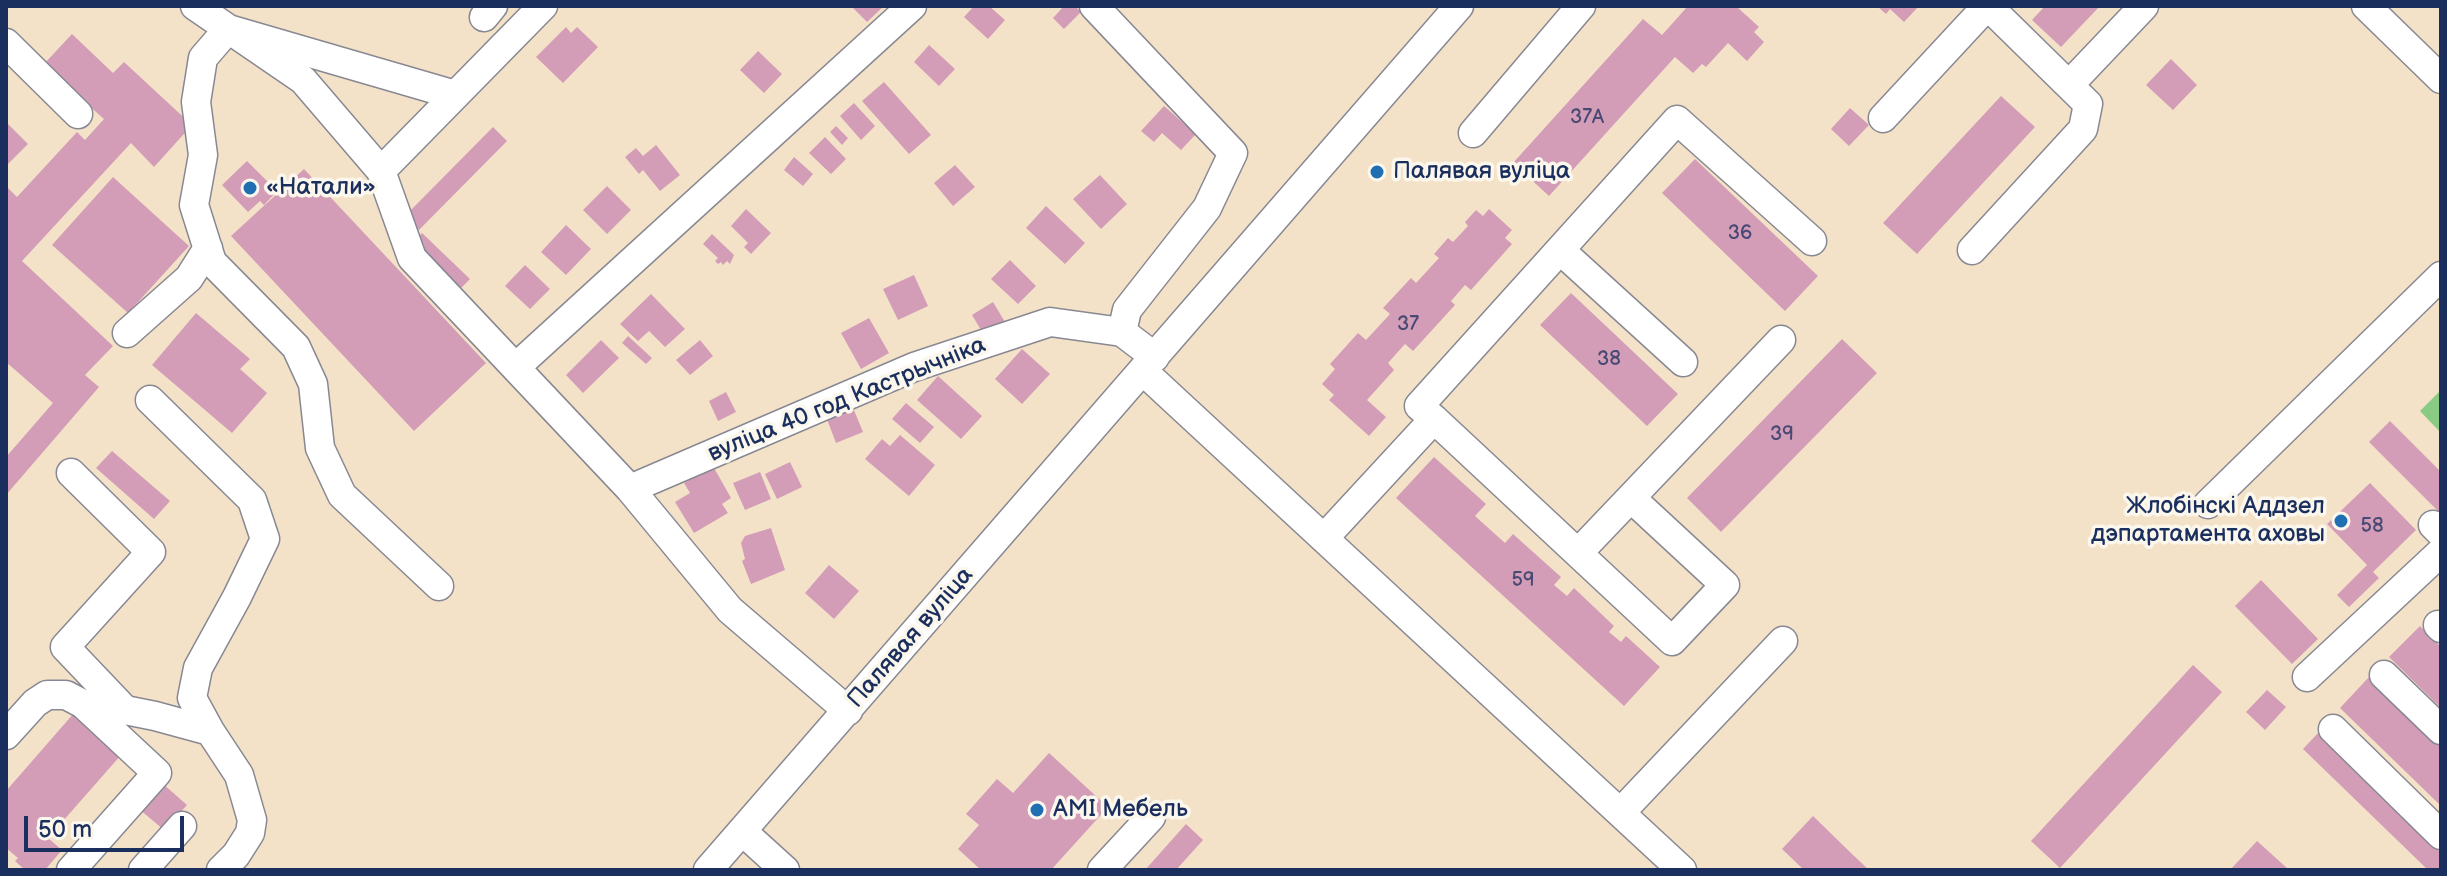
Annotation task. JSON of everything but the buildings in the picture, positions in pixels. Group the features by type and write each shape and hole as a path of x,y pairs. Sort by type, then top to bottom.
{"street":[{"path":"195,6 303,80 381,171 412,258 630,489 730,610 848,711"},
{"path":"381,171 543,6"},
{"path":"516,367 912,6"},
{"path":"1094,6 1233,153 1207,208 1127,310 1122,332"},
{"name":"Палявая вуліца","path":"708,870 1459,6"},
{"path":"1473,133 1581,6"},
{"path":"1883,118 1988,6 2088,104 2083,129 1972,250"},
{"path":"2069,85 2144,6"},
{"path":"2366,6 2441,79"},
{"path":"228,29 455,95"},
{"path":"228,29 203,58 196,102 203,155 194,205 212,262 296,347 313,384 320,448 342,495 439,586"},
{"path":"6,43 78,114"},
{"path":"1631,498 1725,585 1672,641 1419,406 1677,120 1812,241"},
{"path":"127,333 189,278 208,248"},
{"path":"1560,250 1683,362"},
{"path":"2208,504 2441,276"},
{"name":"вуліца 40 год Кастрычніка","path":"630,489 914,367 1050,322 1122,332 1149,364 1325,537 1682,870"},
{"path":"1578,553 1781,340"},
{"path":"150,400 252,500 265,539 198,668 192,698 239,775 252,820 250,833 236,855 221,870"},
{"path":"1325,537 1434,419"},
{"path":"71,473 151,552 65,647 125,710 210,731"},
{"path":"2307,677 2438,537"},
{"path":"1621,812 1783,641"},
{"path":"2384,675 2441,730"},
{"path":"6,735 35,703 47,695 66,695 83,704 157,773 71,870"},
{"path":"2333,729 2441,835"},
{"path":"1102,870 1151,817"},
{"path":"143,870 182,826"},
{"path":"742,831 785,870"}],"green space":[{"path":"2441,390 2441,433 2420,411"}],"place":[{"name":"Палявая вуліца","path":"1377,172"},
{"name":"«Натали»","path":"250,188"},
{"name":"Жлобінскі Аддзел дэпартамента аховы","path":"2341,521"},
{"name":"AMI Мебель","path":"1037,810"}]}
